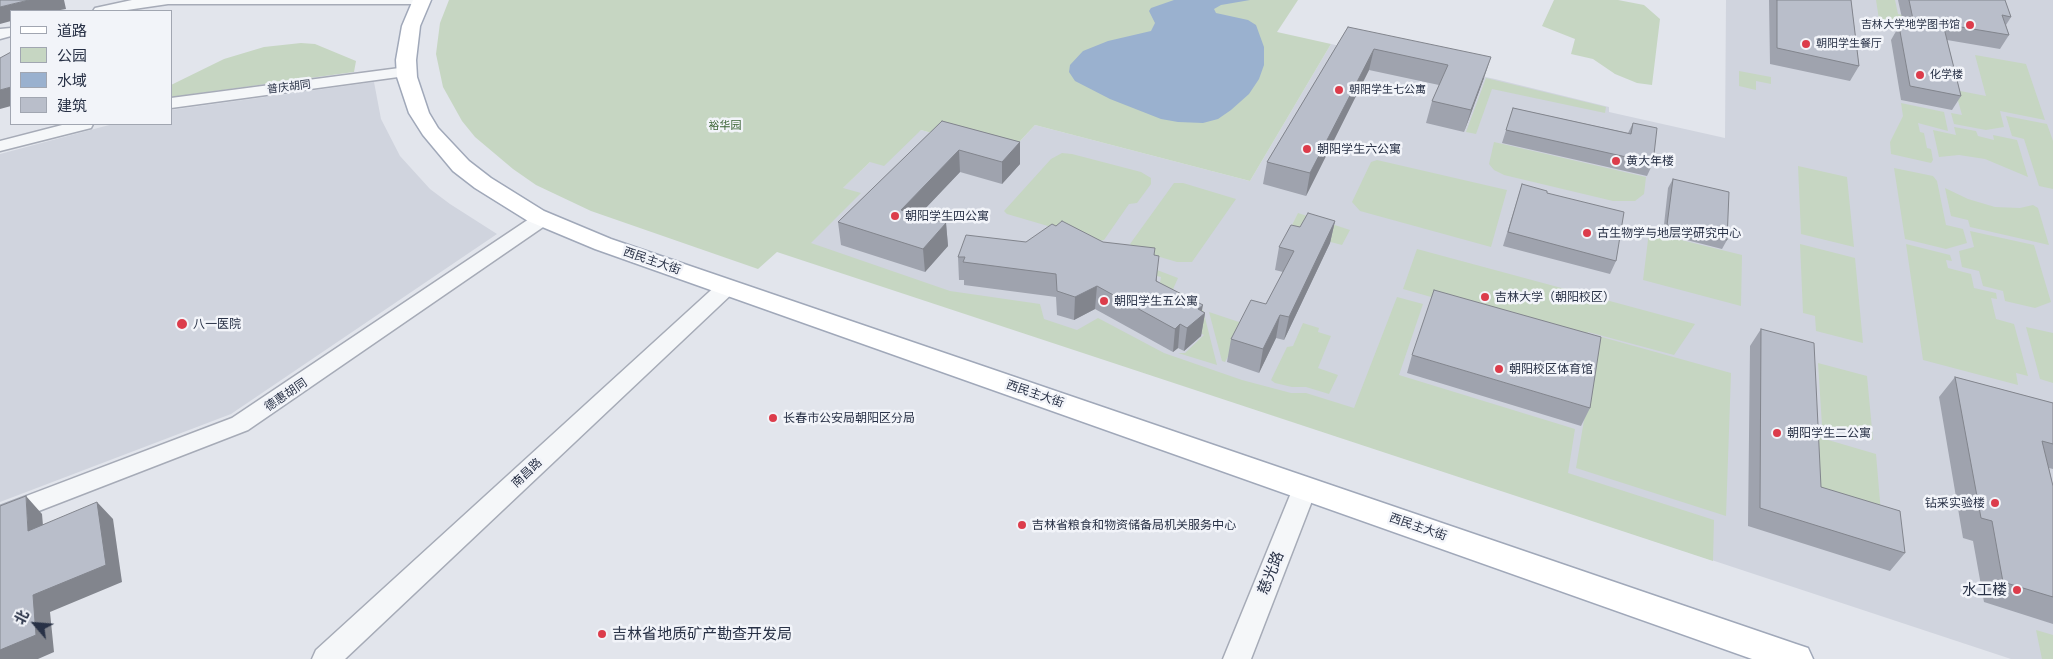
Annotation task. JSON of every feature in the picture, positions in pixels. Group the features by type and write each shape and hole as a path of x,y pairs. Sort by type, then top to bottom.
{"main road":[{"name":"西民主大街","path":"422,0 411,26 407,43 407,72 412,95 419,113 444,149 483,184 542,219 603,244 1796,659"}],"street":[{"path":"105,10 168,0 422,0"},
{"name":"普庆胡同","path":"172,103 407,72"},
{"path":"0,146 81,125"},
{"name":"德惠胡同","path":"0,516 247,420 542,219"},
{"name":"南昌路","path":"326,659 727,287"},
{"name":"慈光路","path":"1237,659 1305,488"}],"shaded area":[{"name":"吉林大学（朝阳校区）","path":"1726,0 2053,0 2053,659 2011,659 777,251 870,162 921,130 1008,154 1035,125 1250,181 1331,44 1495,79 1609,107 1609,112 1725,138"},
{"name":"八一医院","path":"374,82 381,119 400,156 430,189 497,234 231,414 0,502 0,154 109,125 172,125 172,110"}],"green space":[{"name":"裕华园","path":"449,0 1298,0 1277,32 1331,44 1250,181 1035,125 1008,154 921,130 884,166 870,162 843,188 861,193 811,243 950,291 1040,304 1044,319 1077,330 1098,318 1164,353 1242,380 1291,393 1306,393 1354,408 1397,297 1423,304 1399,375 1575,429 1568,473 1714,520 1713,561 777,252 758,269 591,211 536,185 513,169 475,137 462,121 443,87 436,54 440,23"},
{"path":"1554,0 1618,0 1644,5 1660,19 1652,85 1637,83 1615,74 1593,59 1571,54 1575,39 1542,26"},
{"path":"1876,0 1895,0 1898,14 1903,15 1906,30 1880,26"},
{"path":"301,43 315,44 356,61 354,72 172,97 172,85 224,59 264,47"},
{"path":"1975,55 2026,64 2045,120 2000,111 2004,127 1986,130 1954,124 1951,113 1962,115 1955,90 1986,96"},
{"path":"1739,71 1771,77 1771,84 1756,81 1756,90 1739,86"},
{"path":"1486,78 1606,107 1605,113 1492,89 1476,134 1466,132"},
{"path":"1901,103 1944,112 1948,131 1918,123 1920,132 1924,133 1927,148 1931,149 1933,160 1931,163 1891,154 1890,142 1903,116"},
{"path":"2006,116 2047,124 2053,141 2053,189 2039,186 2024,139 2012,136"},
{"path":"1954,127 1976,131 1978,136 1994,140 1993,135 2017,140 2028,177 1985,159 1959,155 1939,157 1933,130 1956,135"},
{"path":"1494,142 1646,177 1644,194 1635,201 1613,201 1504,175 1494,170 1489,164"},
{"path":"1062,153 1141,172 1151,178 1151,184 1137,203 1129,204 1104,240 1099,241 1007,214 1004,211 1051,159"},
{"path":"1377,160 1507,190 1491,247 1360,211 1352,202 1371,162"},
{"path":"1798,166 1847,177 1854,247 1801,234"},
{"path":"1894,168 1933,176 1937,181 1946,225 1963,229 1967,243 1946,249 1905,239"},
{"path":"1174,183 1183,183 1236,199 1192,262 1177,262 1136,250 1130,244"},
{"path":"1945,188 1968,199 1995,207 2020,208 2033,205 2038,208 2049,245 1970,227 1968,220 1951,216"},
{"path":"1298,213 1350,230 1342,245 1289,231"},
{"path":"1970,231 2034,245 2051,302 2035,308 2005,301 2003,291 1983,286 1979,271 1962,267 1959,251 1974,247"},
{"path":"1649,232 1742,255 1741,306 1643,280"},
{"path":"1800,244 1855,258 1863,343 1816,331 1815,316 1803,313"},
{"path":"1906,244 1950,255 1952,261 1946,260 1948,268 1971,274 1974,288 1996,293 1997,299 1991,298 1996,319 2014,324 2028,376 2016,373 2018,385 1923,360"},
{"path":"1417,249 1695,324 1674,355 1588,332 1586,341 1403,289"},
{"path":"1157,270 1178,278 1170,296 1203,310 1217,365 1178,353 1185,353 1204,335 1198,332 1159,289 1161,277 1157,276"},
{"path":"1209,312 1245,324 1225,362 1222,361"},
{"path":"1303,323 1319,328 1318,332 1331,336 1318,368 1338,375 1329,394 1306,387 1292,387 1275,383 1271,380 1287,347 1293,346"},
{"path":"2026,327 2053,333 2053,383 2040,379"},
{"path":"1598,336 1731,373 1726,516 1576,468"},
{"path":"1818,363 1867,376 1873,440 1822,425"},
{"path":"1818,437 1876,454 1882,525 1821,506"},
{"path":"2036,630 2053,635 2053,659 2042,659"}],"water":[{"path":"1174,0 1250,0 1221,5 1214,9 1216,13 1248,20 1256,25 1264,47 1264,65 1259,79 1249,94 1231,110 1218,119 1203,123 1161,119 1110,99 1075,81 1069,72 1070,65 1083,51 1108,41 1151,31 1155,23 1149,11 1151,8"}],"building":[{"path":"0,0 29,0 0,7"},
{"name":"朝阳学生餐厅","path":"1777,0 1851,0 1859,66 1777,48"},
{"path":"1909,0 2005,0 2011,17 2002,15 2009,35 1943,24 1961,96 1910,86 1899,26 1915,29"},
{"path":"1348,27 1491,57 1471,110 1432,101 1448,65 1374,49 1310,173 1267,162"},
{"path":"10,53 10,87 0,90 0,58"},
{"path":"1513,108 1631,134 1633,123 1657,128 1653,163 1506,130"},
{"path":"942,121 1020,142 1002,162 959,150 901,210 946,223 923,249 838,222"},
{"path":"1673,179 1729,192 1727,240 1667,225"},
{"name":"古生物学与地层学研究中心","path":"1522,184 1547,191 1547,193 1624,212 1616,261 1508,232"},
{"path":"1308,213 1335,221 1289,317 1280,315 1263,349 1231,339 1251,300 1266,304 1294,251 1279,247 1291,225 1300,227"},
{"path":"1062,221 1103,242 1155,248 1154,255 1159,256 1156,281 1203,305 1198,309 1205,313 1187,328 1180,324 1175,329 1097,286 1075,297 1057,291 1056,274 963,262 965,257 958,257 966,235 1026,242 1052,224 1056,226"},
{"name":"朝阳校区体育馆","path":"1434,290 1601,337 1590,408 1412,355"},
{"name":"朝阳学生二公寓","path":"1761,329 1814,343 1821,487 1900,511 1905,553 1760,508"},
{"path":"1955,377 2053,403 2053,444 2042,441 2053,486 2053,597 2003,582 1992,521 1981,518"},
{"path":"26,496 28,531 97,502 106,565 33,595 36,635 0,650 0,506"}],"place":[{"name":"吉林大学地学图书馆","path":"1970,25"},
{"name":"朝阳学生餐厅","path":"1806,44"},
{"name":"化学楼","path":"1920,75"},
{"name":"朝阳学生七公寓","path":"1339,90"},
{"name":"朝阳学生六公寓","path":"1307,149"},
{"name":"黄大年楼","path":"1616,161"},
{"name":"朝阳学生四公寓","path":"895,216"},
{"name":"古生物学与地层学研究中心","path":"1587,233"},
{"name":"吉林大学（朝阳校区）","path":"1485,297"},
{"name":"朝阳学生五公寓","path":"1104,301"},
{"name":"八一医院","path":"182,324"},
{"name":"朝阳校区体育馆","path":"1499,369"},
{"name":"长春市公安局朝阳区分局","path":"773,418"},
{"name":"朝阳学生二公寓","path":"1777,433"},
{"name":"钻采实验楼","path":"1995,503"},
{"name":"吉林省粮食和物资储备局机关服务中心","path":"1022,525"},
{"name":"水工楼","path":"2017,590"},
{"name":"吉林省地质矿产勘查开发局","path":"602,634"}]}
